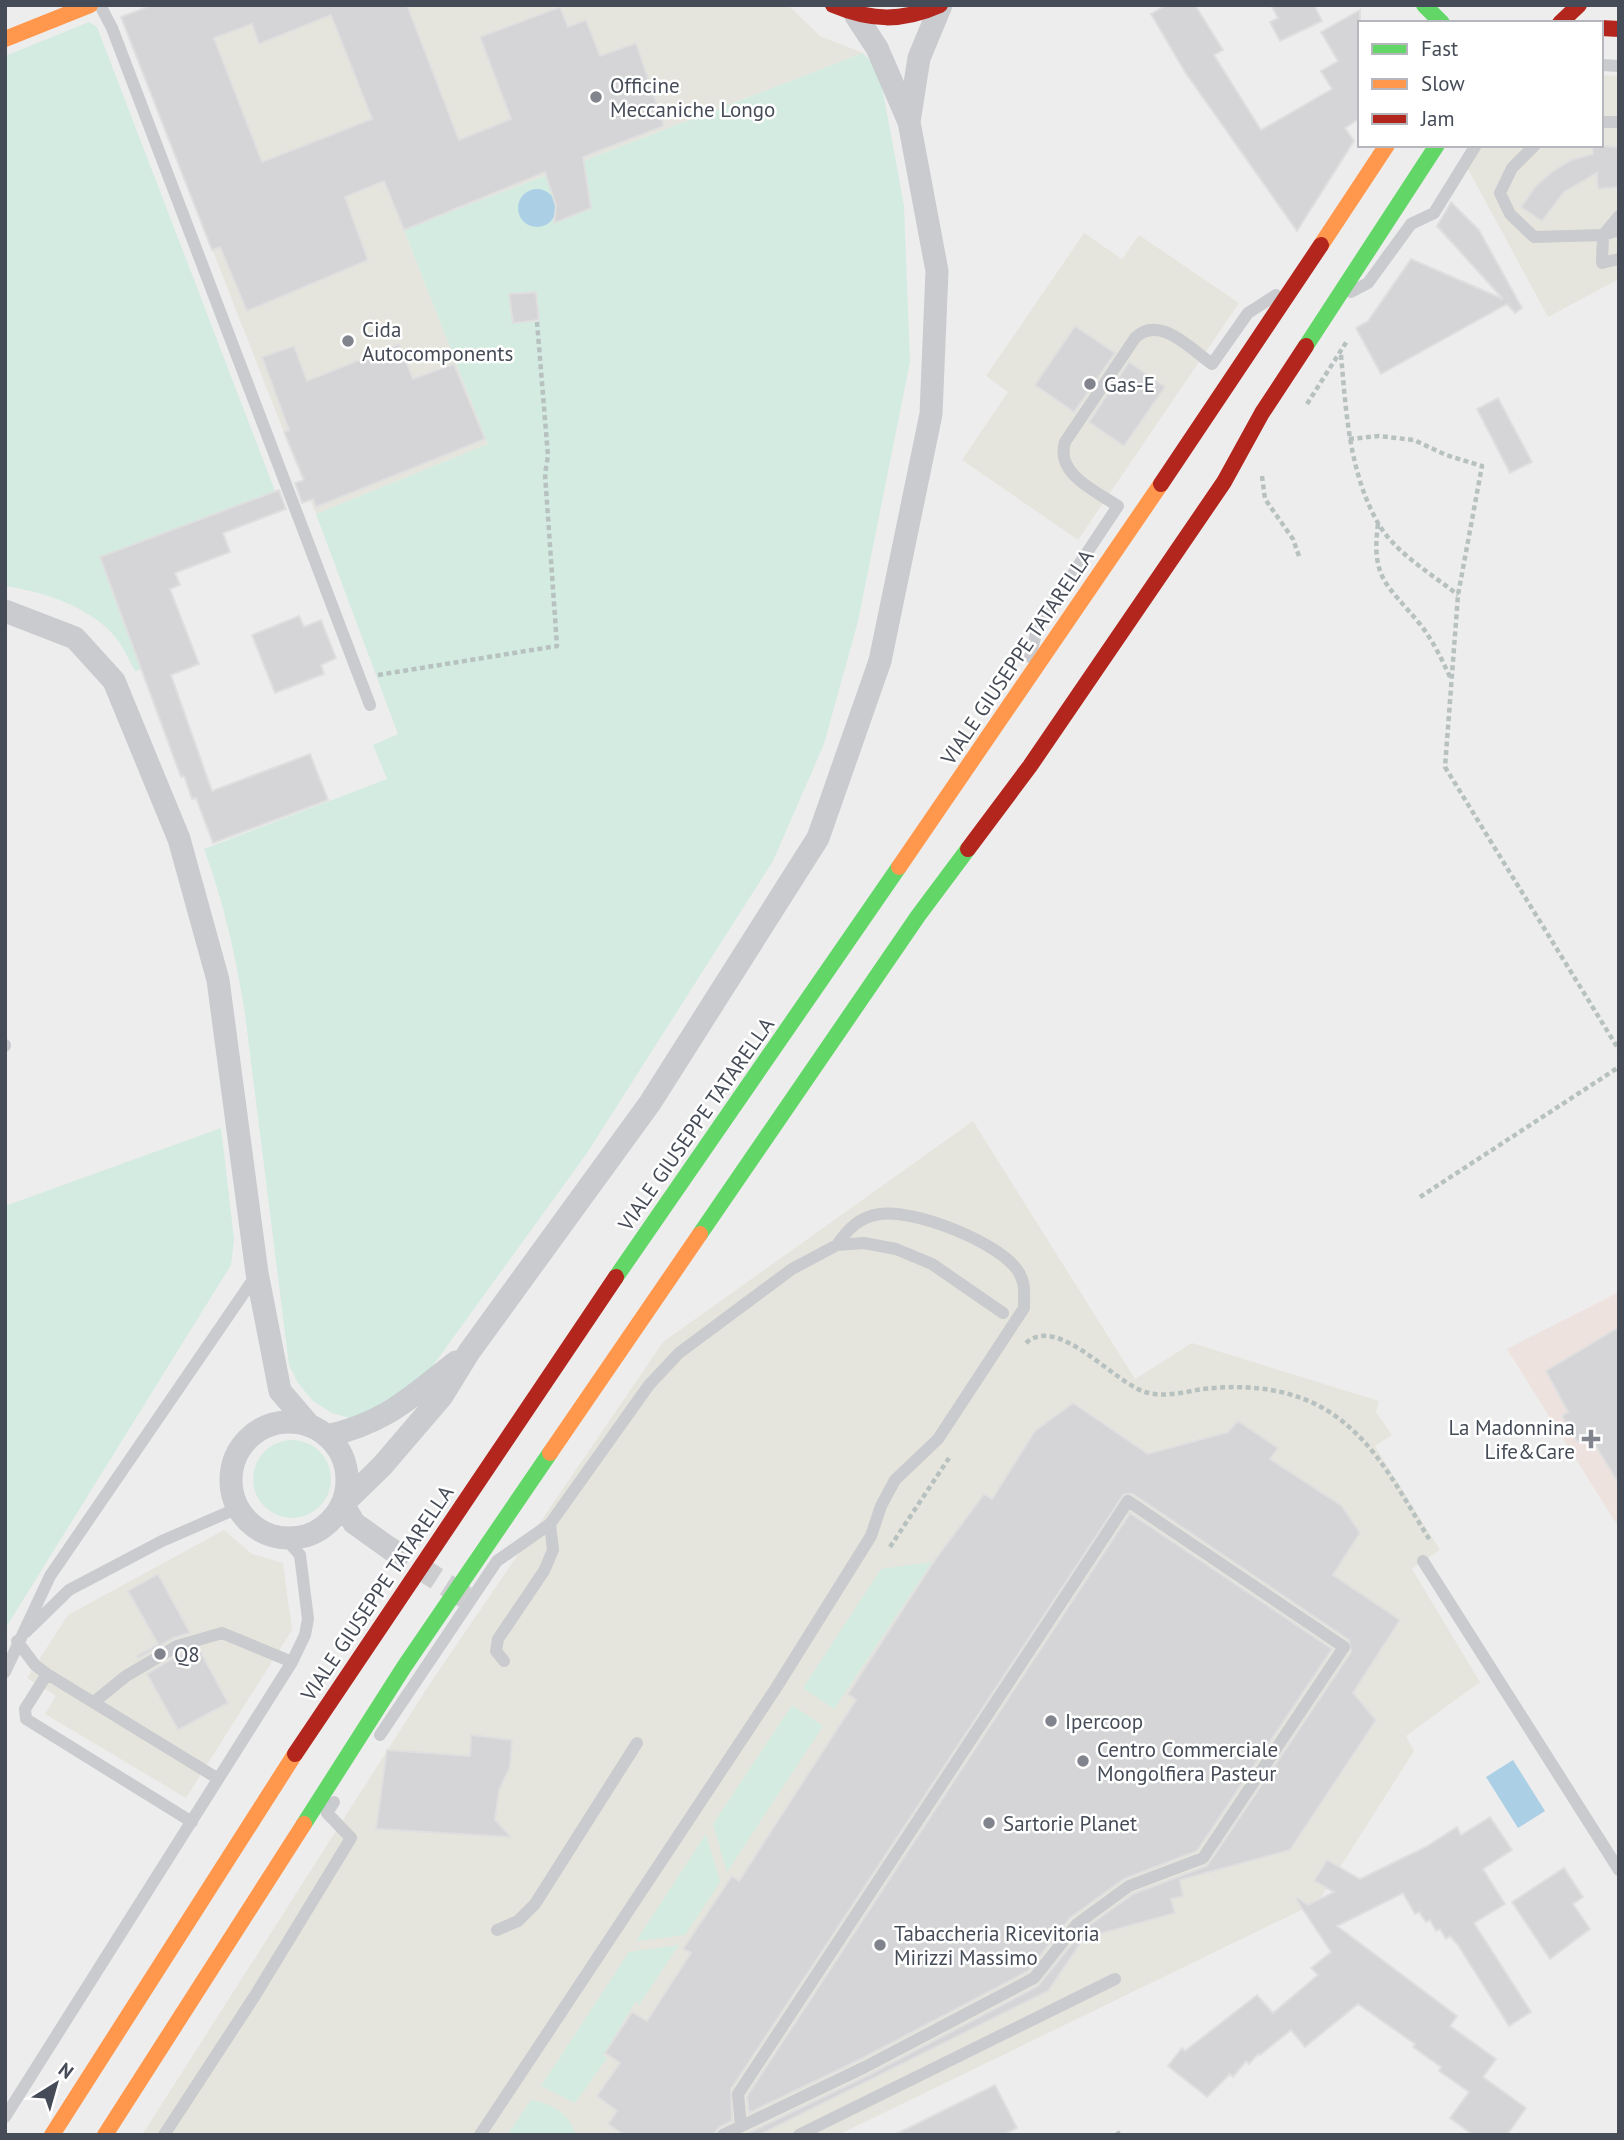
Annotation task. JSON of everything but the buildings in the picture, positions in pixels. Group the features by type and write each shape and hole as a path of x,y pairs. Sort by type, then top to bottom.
{"main road":[{"path":"5,39 90,5"},
{"path":"833,5 856,16 900,20 940,5"},
{"path":"1424,5 1440,21"},
{"path":"1562,21 1579,5"},
{"name":"VIALE GIUSEPPE TATARELLA","path":"52,2135 206,1889 501,1445 1024,685 1300,279 1386,147"},
{"path":"106,2135 404,1667 918,916 1030,766 1208,505 1262,413 1436,147"}],"street":[{"path":"909,122 919,58 940,5"},
{"path":"469,1352 407,1403 384,1418 360,1428 318,1431 276,1424 260,1430 243,1445 233,1464 233,1494 238,1507 258,1529 285,1538 318,1531 331,1521 343,1504 423,1420 469,1352 650,1103 818,838 880,660 931,414 937,271 909,122 877,48 856,16"},
{"path":"5,611 75,638 114,681 178,839 218,981 257,1273 280,1391 340,1451 346,1469 343,1504 354,1523 389,1548"},
{"path":"260,1430 280,1391"}],"lane":[{"path":"100,5 117,41 370,705"},
{"path":"1336,300 1368,283 1411,224 1434,213 1475,147"},
{"path":"1533,147 1512,168 1500,193 1510,214 1534,237 1603,234 1619,230"},
{"path":"1619,216 1603,234 1602,263 1619,259"},
{"path":"1024,685 1038,626 1118,506 1075,477 1065,467 1062,453 1065,442 1135,338 1142,331 1154,328 1164,330 1212,364 1248,313 1300,279"},
{"path":"480,2135 776,1688 871,1536 880,1506 895,1480 938,1439 1024,1308 1025,1285 1017,1269 988,1247 950,1228 919,1218 880,1214 852,1224 837,1245"},
{"path":"372,1746 497,1561 550,1524 649,1385 679,1353 792,1269 837,1245 864,1243 896,1249 932,1264 1003,1313"},
{"path":"5,1672 50,1576 257,1273"},
{"path":"723,2135 865,2067 1034,1978 1077,1924 1129,1886 1203,1858 1344,1647 1128,1501 738,2094 741,2126"},
{"path":"5,1656 69,1590 162,1541 238,1507"},
{"path":"504,1661 496,1651 498,1640 544,1571 553,1550 550,1524"},
{"path":"5,2117 292,1662 305,1635 308,1619 300,1555 285,1538"},
{"path":"1423,1562 1619,1870"},
{"path":"94,1702 126,1676 177,1646 222,1633 292,1662"},
{"path":"18,1641 35,1665 47,1674 218,1778"},
{"path":"47,1674 25,1709 26,1719 192,1822"},
{"path":"497,1930 518,1921 535,1904 637,1743"},
{"path":"164,2135 256,1994 351,1839 327,1813 342,1791"},
{"path":"799,2135 1115,1979"}],"path":[{"path":"361,681 386,672 557,646 545,474 548,457 537,322"},
{"path":"1306,406 1340,355 1349,336"},
{"path":"1340,355 1349,439 1378,524 1406,555 1458,595"},
{"path":"1349,439 1379,436 1415,440 1446,455 1482,466 1458,595 1445,767 1619,1050"},
{"path":"1261,472 1265,499 1293,539 1298,556"},
{"path":"1378,524 1375,550 1381,578 1420,623 1436,647 1452,680"},
{"path":"1420,1197 1619,1067"}],"shaded area":[{"name":"Cida Autocomponents","path":"152,5 788,5 820,36 863,53 404,230 488,444 316,514 121,17"},
{"path":"1603,75 1619,76 1619,279 1548,317 1468,169 1481,147 1603,147"},
{"name":"Gas-E","path":"1084,233 1122,259 1139,235 1239,303 1078,540 962,460 1008,392 986,376"},
{"path":"973,1121 1135,1379 1192,1343 1379,1401 1376,1412 1392,1435 1375,1446 1440,1550 1412,1569 1480,1682 1406,1736 1414,1751 1318,1902 838,2135 142,2135 429,1685 663,1342"},
{"name":"La Madonnina Life&Care","path":"1619,1292 1619,1528 1507,1349"},
{"name":"Q8","path":"224,1530 252,1554 283,1563 292,1630 186,1798 45,1714 56,1696 27,1678 68,1615"}],"green space":[{"path":"89,22 97,27 275,491 100,557 143,669 135,671 119,642 97,620 52,597 5,586 5,56"},
{"path":"863,53 879,70 904,206 910,362 858,621 824,744 773,861 587,1153 429,1371 385,1408 350,1418 332,1413 313,1401 298,1383 289,1365 245,1014 229,930 204,849 387,779 373,745 398,734 316,514 488,444 404,230"},
{"path":"221,1128 234,1239 231,1265 5,1629 5,1206"},
{"path":"284,1440 300,1440 314,1446 325,1457 331,1471 331,1487 325,1501 314,1512 300,1518 284,1518 270,1512 259,1501 253,1487 253,1471 259,1457 270,1446"},
{"path":"932,1562 834,1709 803,1688 881,1569"},
{"path":"792,1705 823,1726 727,1872 713,1824"},
{"path":"706,1834 720,1882 685,1935 636,1941"},
{"path":"679,1945 639,2005 636,2001 603,2055 607,2058 575,2103 541,2086 629,1952"},
{"path":"531,2100 559,2111 569,2121 576,2135 507,2135"}],"water":[{"path":"537,189 551,194 556,208 551,222 537,227 523,222 518,208 523,194"},
{"path":"1513,1760 1545,1811 1518,1828 1486,1777"}],"tunnel":[{"path":"389,1548 468,1599"}],"traffic: fast":[{"path":"1424,5 1440,21"},
{"path":"1306,346 1436,147"},
{"path":"700,1234 918,916 968,849"},
{"path":"616,1277 899,867"},
{"path":"304,1824 404,1667 550,1453"}],"traffic: slow":[{"path":"5,39 90,5"},
{"path":"1321,245 1386,147"},
{"path":"899,867 1161,484"},
{"path":"550,1453 700,1234"},
{"path":"52,2135 295,1754"},
{"path":"105,2135 304,1824"}],"traffic: jam":[{"path":"833,5 874,17 899,17 940,5"},
{"path":"1562,21 1579,5"},
{"path":"1603,28 1619,29"},
{"path":"1161,484 1321,245"},
{"path":"968,849 1030,766 1224,482 1262,413 1306,346"},
{"path":"295,1754 616,1277"}],"place":[{"name":"Officine Meccaniche Longo","path":"596,97"},
{"name":"Cida Autocomponents","path":"348,341"},
{"name":"Gas-E","path":"1090,384"},
{"name":"La Madonnina Life&Care","path":"1591,1439"},
{"name":"Q8","path":"160,1654"},
{"name":"Ipercoop","path":"1051,1721"},
{"name":"Centro Commerciale Mongolfiera Pasteur","path":"1083,1761"},
{"name":"Sartorie Planet","path":"989,1823"},
{"name":"Tabaccheria Ricevitoria Mirizzi Massimo","path":"880,1945"}]}
